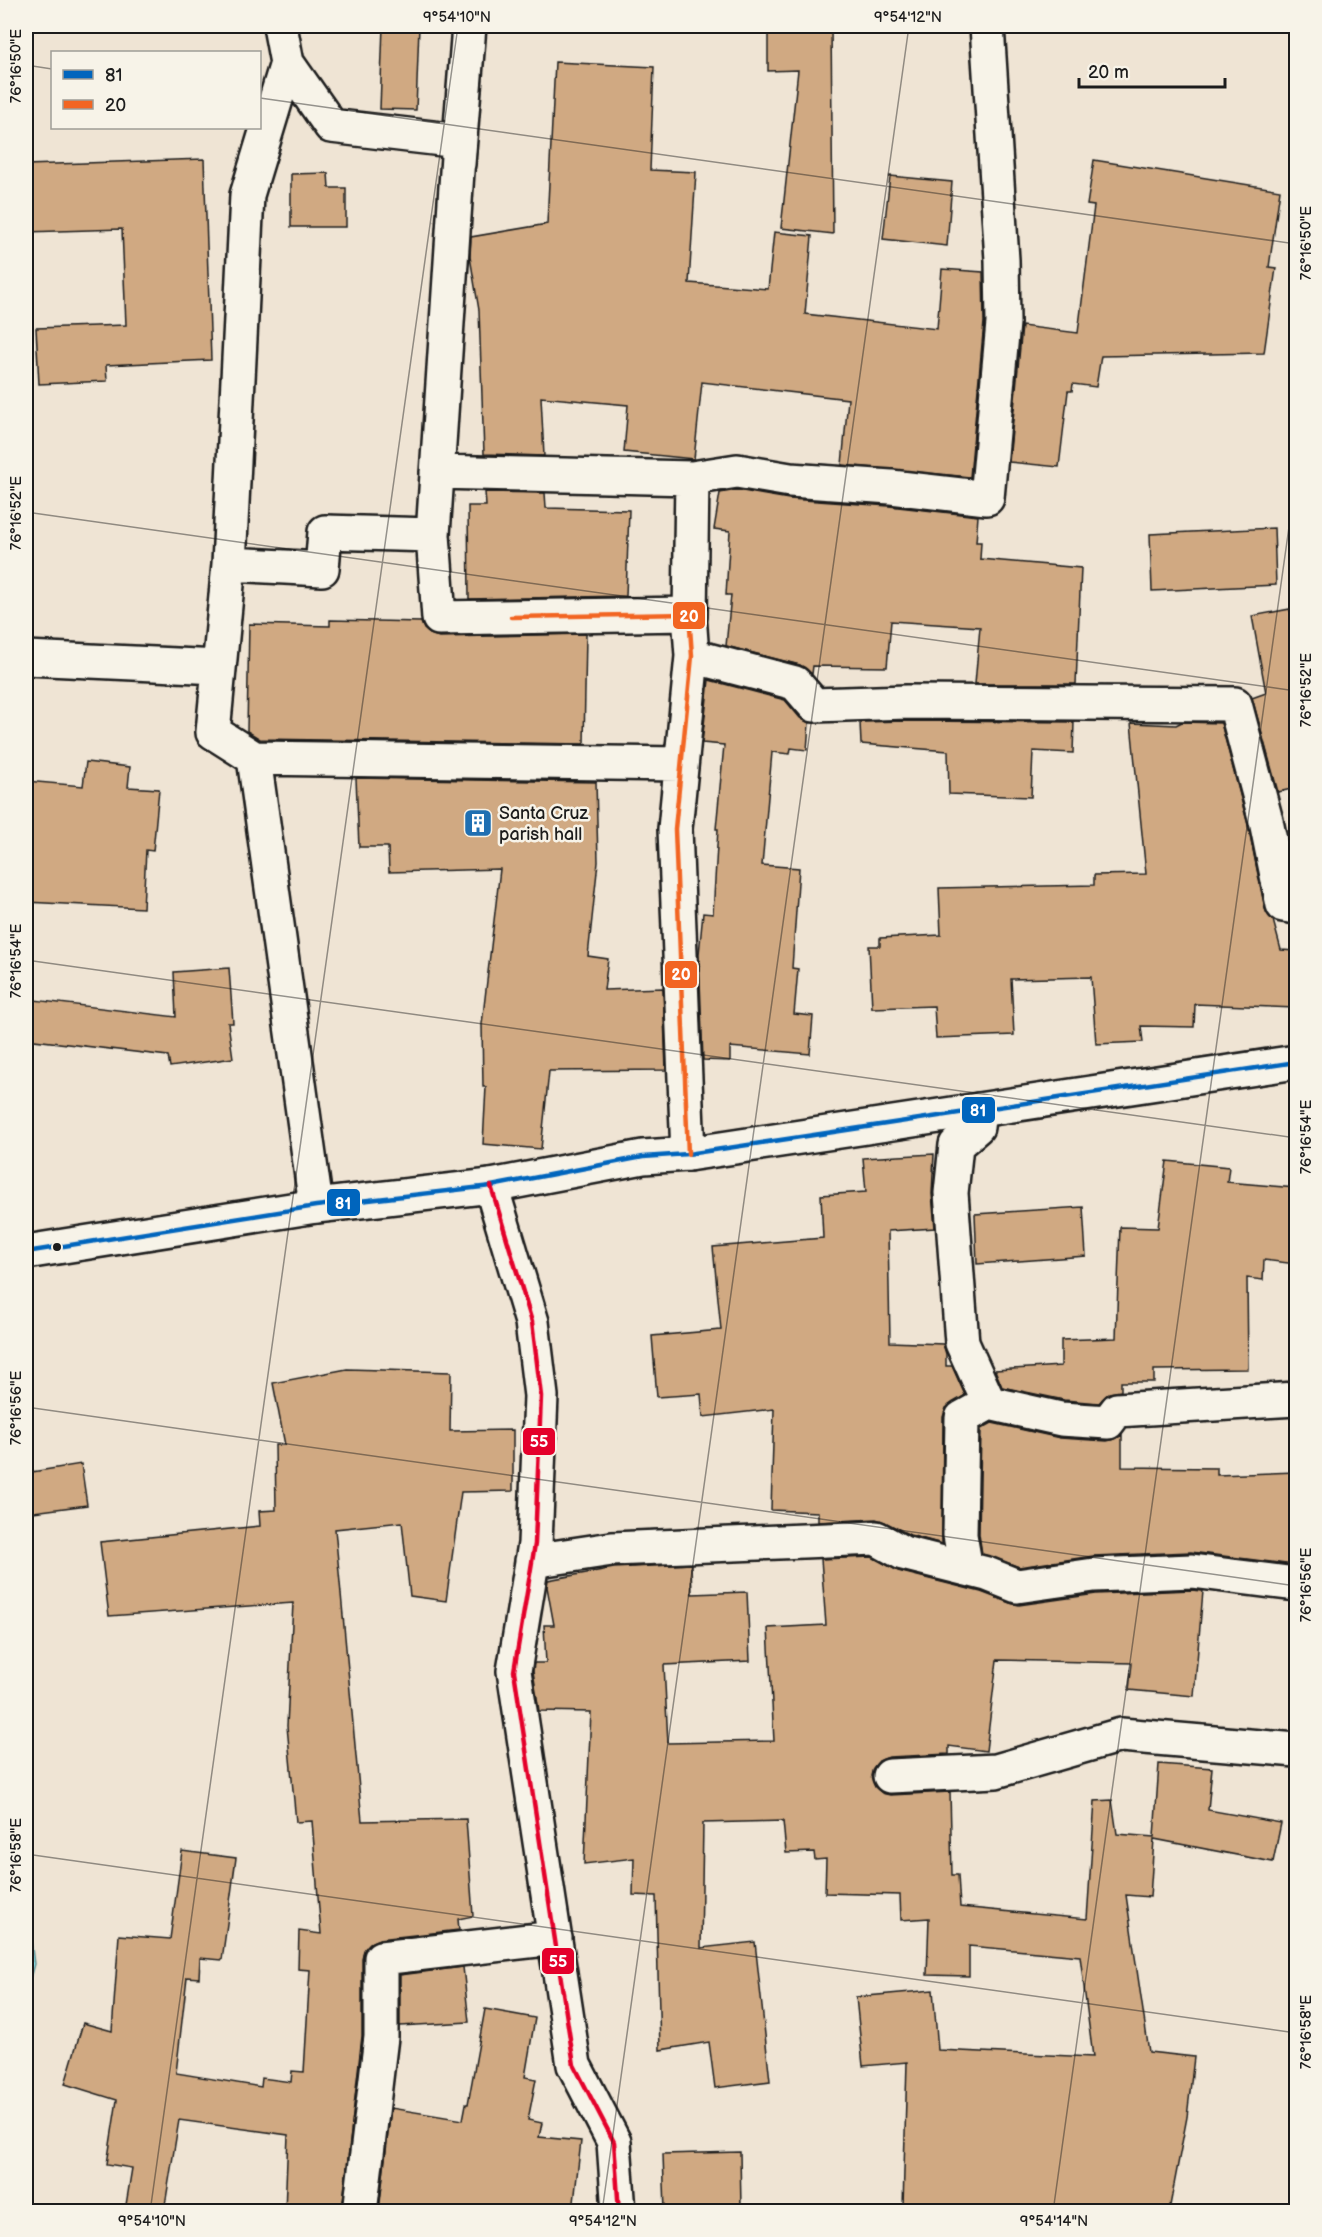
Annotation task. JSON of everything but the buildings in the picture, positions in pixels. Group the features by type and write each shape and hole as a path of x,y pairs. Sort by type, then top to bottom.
{"street":[{"path":"280,26 287,63 331,126 459,141 433,535 439,618 689,614 690,617"},
{"path":"457,174 469,26"},
{"path":"437,472 692,478 737,471 790,480 891,487 987,498 1003,323 1002,260 987,26"},
{"path":"287,63 247,195 229,564 213,732 254,758 680,764"},
{"path":"687,1154 675,829 692,656 690,617 692,478"},
{"path":"229,564 322,569 325,532 433,535"},
{"path":"692,656 795,683 814,705 907,702 1235,704 1266,821 1283,905 1296,907"},
{"path":"26,658 219,668"},
{"path":"254,758 316,1206"},
{"path":"26,1252 316,1206 491,1186 643,1157 687,1154 1296,1062"},
{"path":"980,1110 977,1127 956,1145 951,1193 962,1343 989,1403"},
{"path":"491,1186 532,1322 542,1396 535,1544 514,1671 574,2065 614,2142 619,2211"},
{"path":"966,1569 960,1535 962,1418 989,1403 1061,1419 1108,1422 1117,1410 1296,1399"},
{"path":"532,1561 612,1549 876,1538 903,1553 966,1569 1017,1586 1094,1575 1192,1571 1296,1584"},
{"path":"890,1776 996,1771 1122,1735 1296,1750"},
{"path":"360,2211 381,2037 381,1958 555,1938"}],"water":[{"path":"26,1900 34,1964 26,1993"}],"transit line":[{"name":"20","path":"511,617 689,614 692,656 675,829 688,1154"},
{"name":"81","path":"26,1252 316,1206 491,1186 643,1157 688,1154 1296,1062"},
{"name":"55","path":"491,1186 532,1322 541,1396 535,1544 514,1671 574,2065 614,2142 619,2212"}],"place":[{"name":"Santa Cruz parish hall","path":"478,823"}]}
